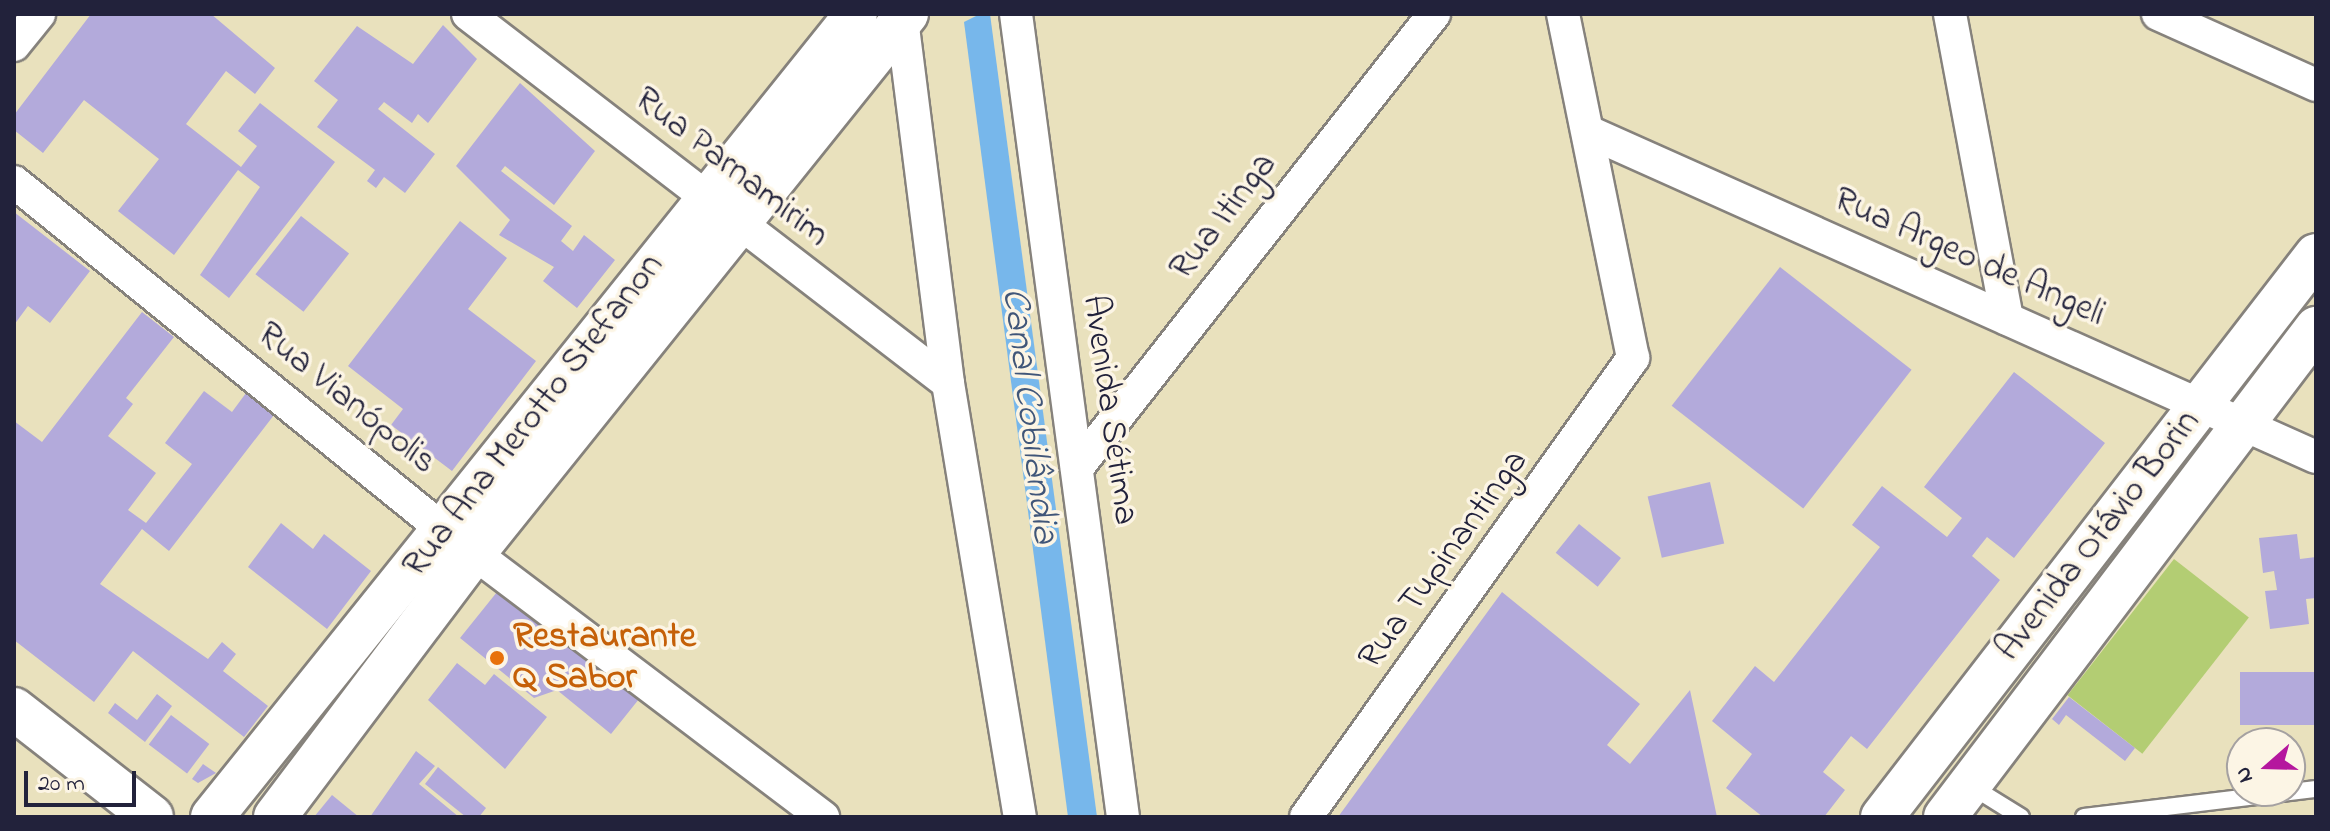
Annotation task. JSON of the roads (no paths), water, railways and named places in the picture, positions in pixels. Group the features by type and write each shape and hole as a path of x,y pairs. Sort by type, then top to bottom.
{"street":[{"path":"14,45 39,14"},
{"name":"Rua Parnamirim","path":"468,14 741,229 948,383"},
{"name":"Rua Ana Merotto Stefanon","path":"275,817 461,542 703,199 856,14"},
{"name":"Avenida Sétima","path":"1016,14 1123,817"},
{"name":"Rua Itinga","path":"1077,468 1434,14"},
{"path":"1563,14 1589,132"},
{"path":"1950,14 2007,319"},
{"path":"2158,14 2316,85"},
{"path":"904,17 948,383 1020,817"},
{"name":"Rua Ana Merotto Stefanon","path":"212,817 741,229 904,17"},
{"name":"Rua Argeo de Angeli","path":"1589,132 2316,457"},
{"name":"Rua Tupinantinga","path":"1306,817 1617,390 1632,344 1589,132"},
{"name":"Rua Vianópolis","path":"14,182 461,542 823,817"},
{"name":"Avenida Otávio Borin","path":"1882,817 2316,255"},
{"name":"Avenida Otávio Borin","path":"1957,801 2316,328"},
{"path":"14,709 152,817"},
{"path":"1928,758 1957,801"}],"lane":[{"path":"2084,817 2316,789"},
{"path":"1957,801 2021,817"}],"water":[{"name":"Canal Cobilândia","path":"980,14 990,14 1097,817 1068,817 964,22"}],"place":[{"name":"Restaurante Q Sabor","path":"497,658"}]}
